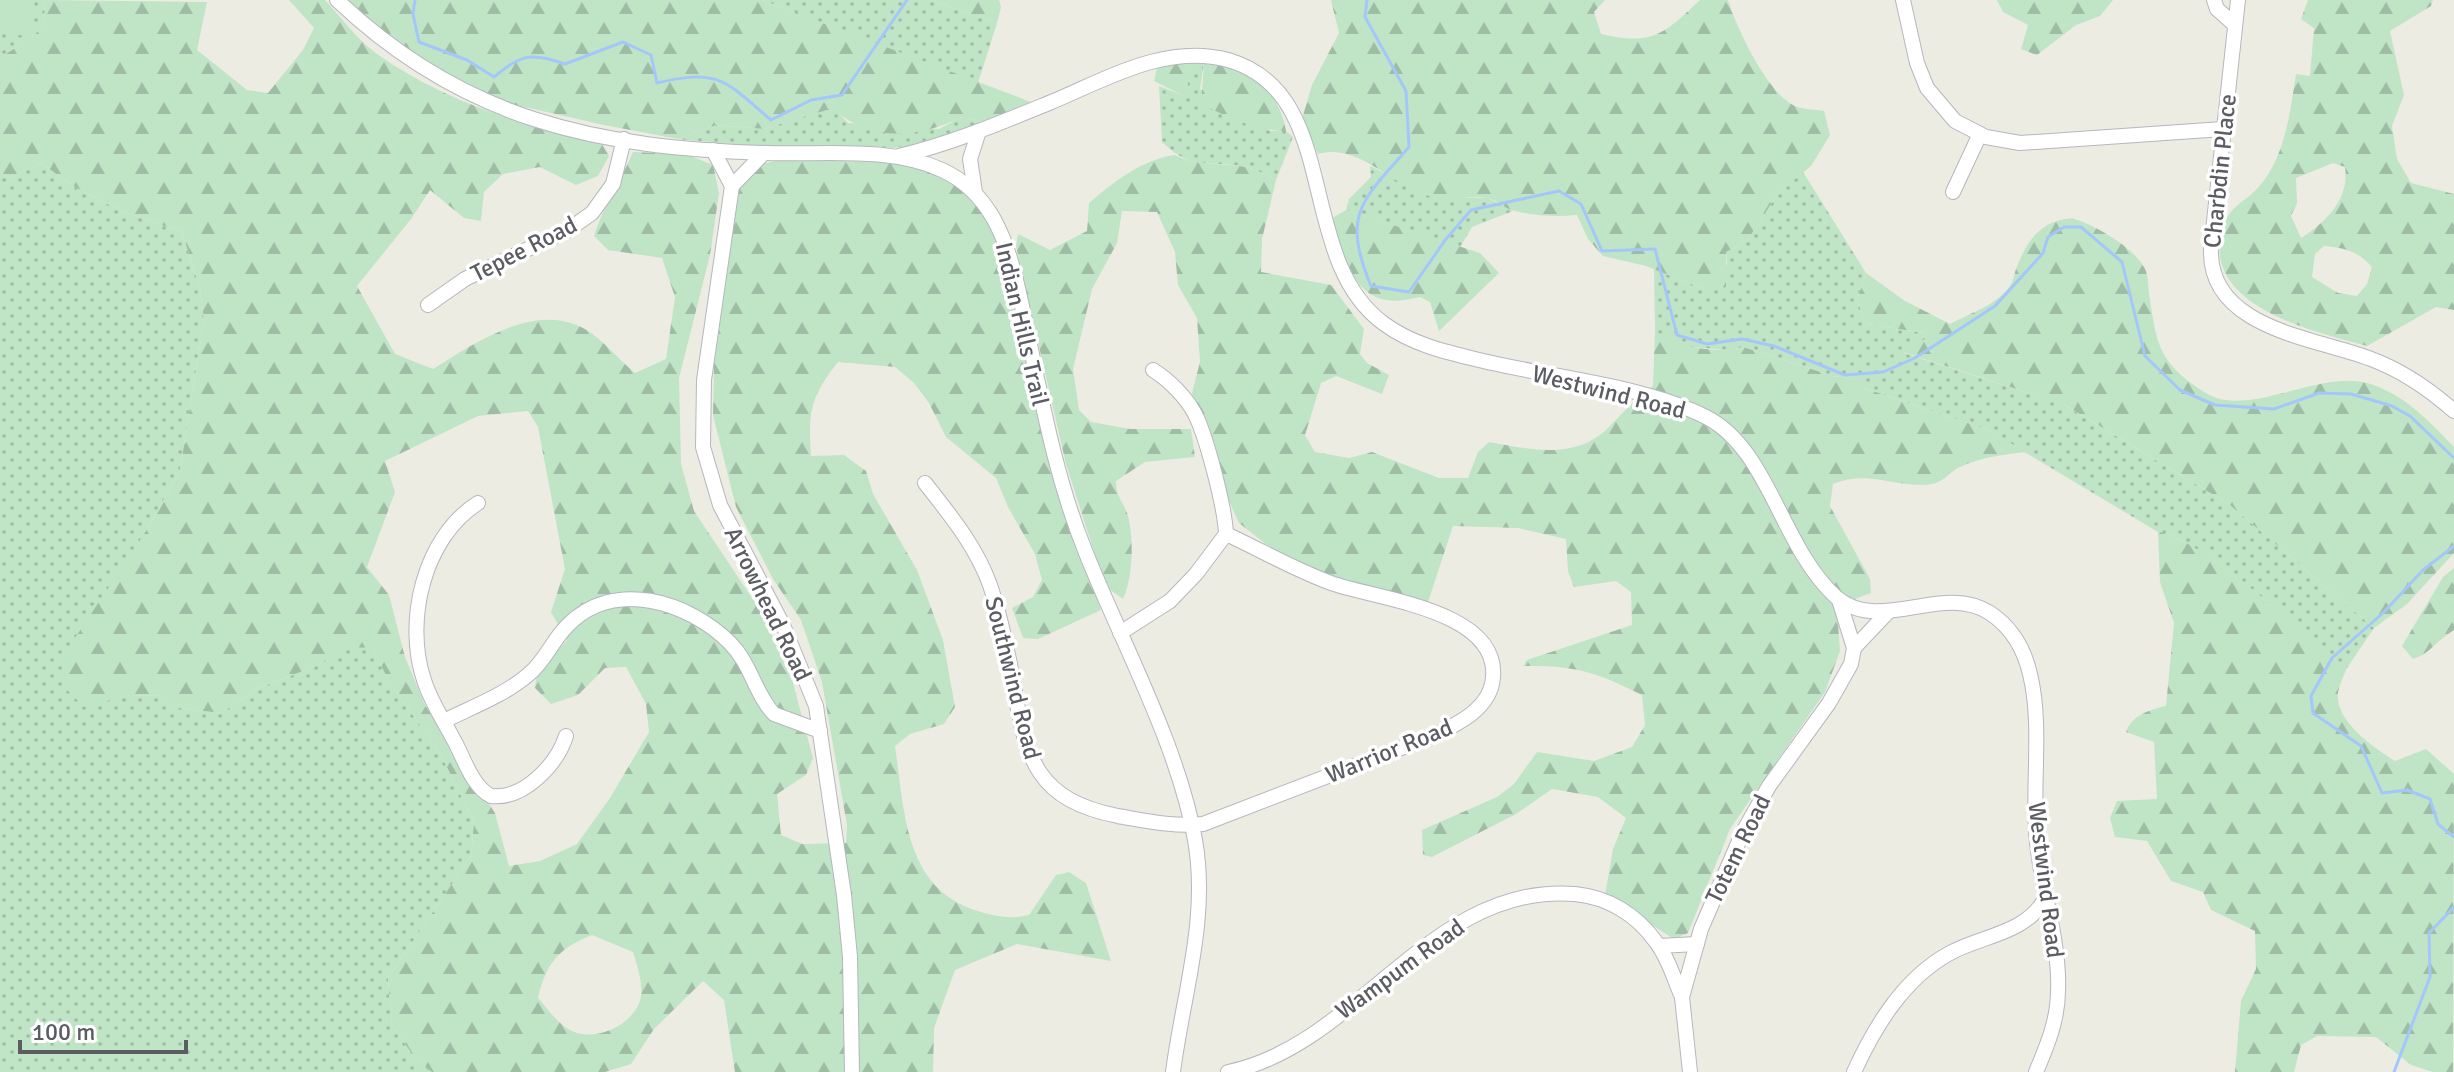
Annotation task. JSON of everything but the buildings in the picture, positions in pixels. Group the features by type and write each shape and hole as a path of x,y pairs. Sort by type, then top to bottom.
{"street":[{"name":"Indian Hills Trail","path":"337,0 391,49 452,87 529,119 624,139 713,150 899,156 945,171 975,192 998,225 1009,254 1058,472 1085,552 1165,744 1191,826 1200,890 1200,917 1173,1072"},
{"path":"1903,0 1917,63 1927,88 1955,121 1980,134 2020,143 2223,129"},
{"path":"2214,0 2217,9 2235,25"},
{"name":"Charbdin Place","path":"2238,0 2211,259 2222,289 2247,312 2282,332 2383,364 2454,411"},
{"name":"Westwind Road","path":"899,156 979,131 1110,76 1167,58 1213,57 1258,74 1280,95 1303,135 1334,258 1349,289 1370,313 1399,334 1433,348 1658,399 1689,409 1723,427 1751,457 1799,551 1839,600 1865,609 1889,611 1944,601 1967,603 1994,616 2017,640 2032,689 2035,817 2059,993 2055,1019 2036,1072"},
{"path":"975,192 970,159 979,131"},
{"path":"1953,192 1980,134"},
{"name":"Tepee Road","path":"428,305 465,279 568,230 592,213 613,184 624,139"},
{"path":"713,150 732,186 764,153"},
{"name":"Arrowhead Road","path":"732,186 704,380 706,463 739,547 803,666 820,731 850,957 852,1072"},
{"path":"1120,633 1170,601 1196,574 1226,534 1224,515 1198,421 1190,406 1153,370"},
{"name":"Southwind Road","path":"925,483 958,525 985,573 1002,627 1026,749 1038,773 1059,794 1085,807 1170,826 1191,826"},
{"path":"478,503 457,518 443,535 423,587 417,652 422,676 475,779 491,796 507,796 544,772 561,753 566,736"},
{"name":"Warrior Road","path":"1191,826 1203,824 1459,723 1482,704 1494,675 1492,662 1482,645 1453,619 1334,584 1226,534"},
{"path":"444,721 530,673 567,626 580,615 607,603 636,599 683,608 709,624 744,659 774,714 820,731"},
{"path":"1839,600 1854,648"},
{"name":"Totem Road","path":"1690,1072 1682,997 1697,944 1743,832 1769,786 1840,686 1854,648 1889,611"},
{"name":"Wampum Road","path":"1228,1072 1259,1063 1298,1041 1444,933 1512,901 1558,893 1600,899 1637,919 1659,946 1682,997"},
{"path":"1854,1072 1884,1017 1927,969 1975,942 2023,924 2045,899"},
{"path":"2023,924 2042,927 2053,936"},
{"path":"1659,946 1697,944"}],"green space":[{"path":"0,0 43,0 45,12 40,29 0,58"},
{"path":"0,0 35,0 31,36 0,34"},
{"path":"43,0 207,2 197,50 247,90 268,93 303,50 314,28 289,0 325,0 370,48 402,71 429,85 512,119 600,141 609,156 598,176 576,185 540,167 503,174 484,192 481,221 464,218 430,190 411,219 357,286 395,354 433,369 505,329 544,320 564,321 590,332 635,373 666,359 675,297 662,258 608,250 594,236 633,152 686,154 713,165 719,193 710,255 679,378 681,464 694,511 762,613 793,683 813,758 806,775 777,794 781,835 802,844 846,843 847,825 822,682 801,620 773,579 736,507 713,415 714,365 739,188 762,164 780,160 887,162 927,170 967,193 998,237 1046,454 1101,610 1038,639 1023,638 1012,608 1033,597 1042,580 1035,554 1008,507 996,478 946,437 929,403 914,383 895,367 838,362 822,385 813,406 811,456 844,455 866,471 873,494 917,570 943,640 955,707 944,724 910,734 895,746 906,822 923,868 936,887 956,902 981,912 1011,917 1029,915 1056,875 1069,872 1086,883 1111,961 1017,944 955,970 934,1028 933,1072 735,1072 724,1000 703,981 654,1029 631,1064 605,1072 432,1072 417,1061 392,1025 388,978 471,856 474,822 440,753 388,680 373,648 348,647 316,666 259,688 221,713 170,707 162,696 130,695 84,707 67,690 61,659 148,528 180,470 204,320 200,289 182,232 108,204 74,186 42,163 8,179 0,171 0,58 40,29 45,12","holes":["528,411 538,427 565,569 551,612 567,640 537,672 535,688 551,704 578,695 605,668 626,667 646,704 649,732 610,798 577,844 540,861 509,866 495,813 425,705 405,657 389,595 367,567 395,492 385,461 478,416","592,935 633,952 641,996 638,1006 623,1023 591,1035 570,1030 538,998 545,975 556,958 571,945"]},
{"path":"347,0 762,0 1031,102 983,122 961,117 911,133 877,132 861,127 833,108 764,129 716,125 678,139 494,100 414,57"},
{"path":"762,0 931,0 997,23 978,83"},
{"path":"931,0 999,0 1001,7 997,23"},
{"path":"1331,0 1605,0 1594,12 1601,34 1633,39 1667,29 1700,0 1728,0 1745,42 1773,87 1796,107 1824,111 1830,135 1811,166 1778,193 1747,241 1726,252 1726,287 1706,290 1646,266 1603,256 1588,239 1577,215 1523,213 1487,198 1437,198 1406,186 1349,155 1334,152 1318,154 1302,119 1312,85 1339,33"},
{"path":"1997,0 2113,0 2100,16 2076,25 2037,55 2021,49 2028,25 2003,12"},
{"path":"2308,0 2433,0 2431,6 2390,31 2404,95 2392,126 2397,159 2411,183 2454,194 2454,310 2436,307 2367,346 2317,332 2264,310 2242,294 2226,275 2220,252 2227,218 2257,189 2280,150 2296,74 2310,76 2314,28 2301,19","holes":["2333,163 2345,167 2346,179 2340,200 2319,225 2301,238 2291,216 2297,203 2296,178","2324,246 2351,251 2372,267 2367,284 2357,296 2338,293 2312,277 2315,254"]},
{"path":"1165,63 1191,63 1186,97 1154,81 1157,68"},
{"path":"1191,63 1204,64 1200,89 1270,131 1286,131 1293,137 1276,180 1246,167 1184,158 1162,142 1159,86 1185,96"},
{"path":"1204,64 1233,69 1258,82 1276,103 1286,131 1253,126 1201,104"},
{"path":"833,107 848,123 939,129 961,117 983,122 949,136 874,150 793,149 678,139 716,125 764,129"},
{"path":"1175,155 1201,163 1250,168 1276,180 1262,239 1261,272 1331,285 1364,329 1360,354 1367,363 1389,375 1382,394 1336,376 1321,383 1305,435 1315,452 1349,458 1372,452 1439,478 1468,478 1478,452 1489,442 1551,450 1581,445 1608,428 1653,386 1655,331 1697,348 1720,350 1743,347 1833,376 1861,379 1864,388 1986,429 2026,452 1975,461 1932,484 1859,478 1833,484 1830,506 1870,579 1871,593 1857,598 1838,623 1840,651 1825,692 1730,829 1688,933 1674,939 1605,895 1613,849 1626,818 1598,797 1552,789 1516,814 1432,857 1423,855 1422,830 1497,797 1514,784 1537,752 1594,761 1632,747 1645,725 1642,695 1585,672 1523,666 1527,660 1632,625 1631,592 1616,581 1574,587 1568,571 1566,539 1518,528 1453,526 1428,602 1329,576 1267,545 1239,523 1218,477 1192,393 1200,362 1197,318 1178,285 1175,252 1157,212 1122,211 1117,243 1092,289 1073,369 1079,410 1091,422 1130,429 1191,429 1195,457 1145,462 1116,481 1130,525 1131,570 1123,599 1105,586 1066,464 1016,246 1018,234 1050,250 1087,231 1089,203 1140,167"},
{"path":"42,163 74,186 108,204 182,232 200,289 204,320 180,470 148,528 84,706 130,695 162,696 171,707 221,713 259,688 316,666 348,646 373,648 388,680 440,753 474,822 471,856 388,978 392,1025 417,1061 432,1072 0,1072 0,171 8,179"},
{"path":"1370,166 1436,198 1488,198 1513,211 1472,227 1460,247 1346,210 1349,199 1371,177"},
{"path":"1803,172 1866,273 1857,301 1867,324 1925,333 1929,337 1904,353 2063,404 2230,505 2374,628 2347,668 2199,550 2158,532 1986,429 1864,388 1860,379 1833,376 1743,347 1728,350 1680,346 1655,331 1654,269 1706,290 1727,264 1726,252 1747,241 1778,193"},
{"path":"1346,210 1480,253 1499,273 1439,331 1430,302 1420,297 1400,301 1383,299 1361,286 1330,227 1334,217"},
{"path":"2072,218 2113,238 2140,261 2146,272 2156,331 2164,354 2180,374 2206,393 2223,400 2242,401 2327,383 2367,383 2404,401 2454,447 2454,553 2407,604 2374,628 2230,505 2065,405 1903,352 1928,337 1925,333 1867,324 1857,301 1866,273 1905,301 1950,324 2003,294 2012,283 2025,249 2036,234 2051,223"},
{"path":"2158,532 2199,550 2282,613 2347,668 2339,690 2339,704 2349,724 2367,741 2395,761 2426,749 2454,774 2453,1072 2433,1072 2411,1065 2376,1037 2317,1036 2301,1045 2294,1072 2235,1072 2241,1001 2256,969 2255,931 2211,910 2203,892 2171,881 2147,841 2115,837 2110,818 2117,801 2157,799 2154,742 2126,732 2137,717 2166,706 2174,623 2160,582"},
{"path":"2454,568 2454,630 2413,659 2402,646 2443,577"}],"waterway":[{"path":"415,0 413,14 419,42 467,60 494,77 527,57 565,64 623,42 651,55 657,83 695,77 720,81 771,120 811,100 842,95 907,0"},
{"path":"1367,0 1365,17 1406,91 1409,147 1368,195 1361,209 1357,224 1358,241 1371,286 1409,292 1446,239 1471,210 1559,191 1581,204 1602,251 1655,249 1677,335 1707,344 1742,339 1774,346 1845,375 1883,372 1915,358 1995,306 2043,253 2048,237 2064,227 2081,227 2122,262 2145,356 2180,390 2215,405 2274,409 2319,393 2351,394 2392,406 2410,416 2454,458"},
{"path":"2454,546 2423,570 2384,612 2332,658 2311,696 2313,713 2361,746 2382,793 2407,790 2430,799 2438,824 2454,837"},
{"path":"2394,1072 2430,977 2429,933 2454,907"}]}
